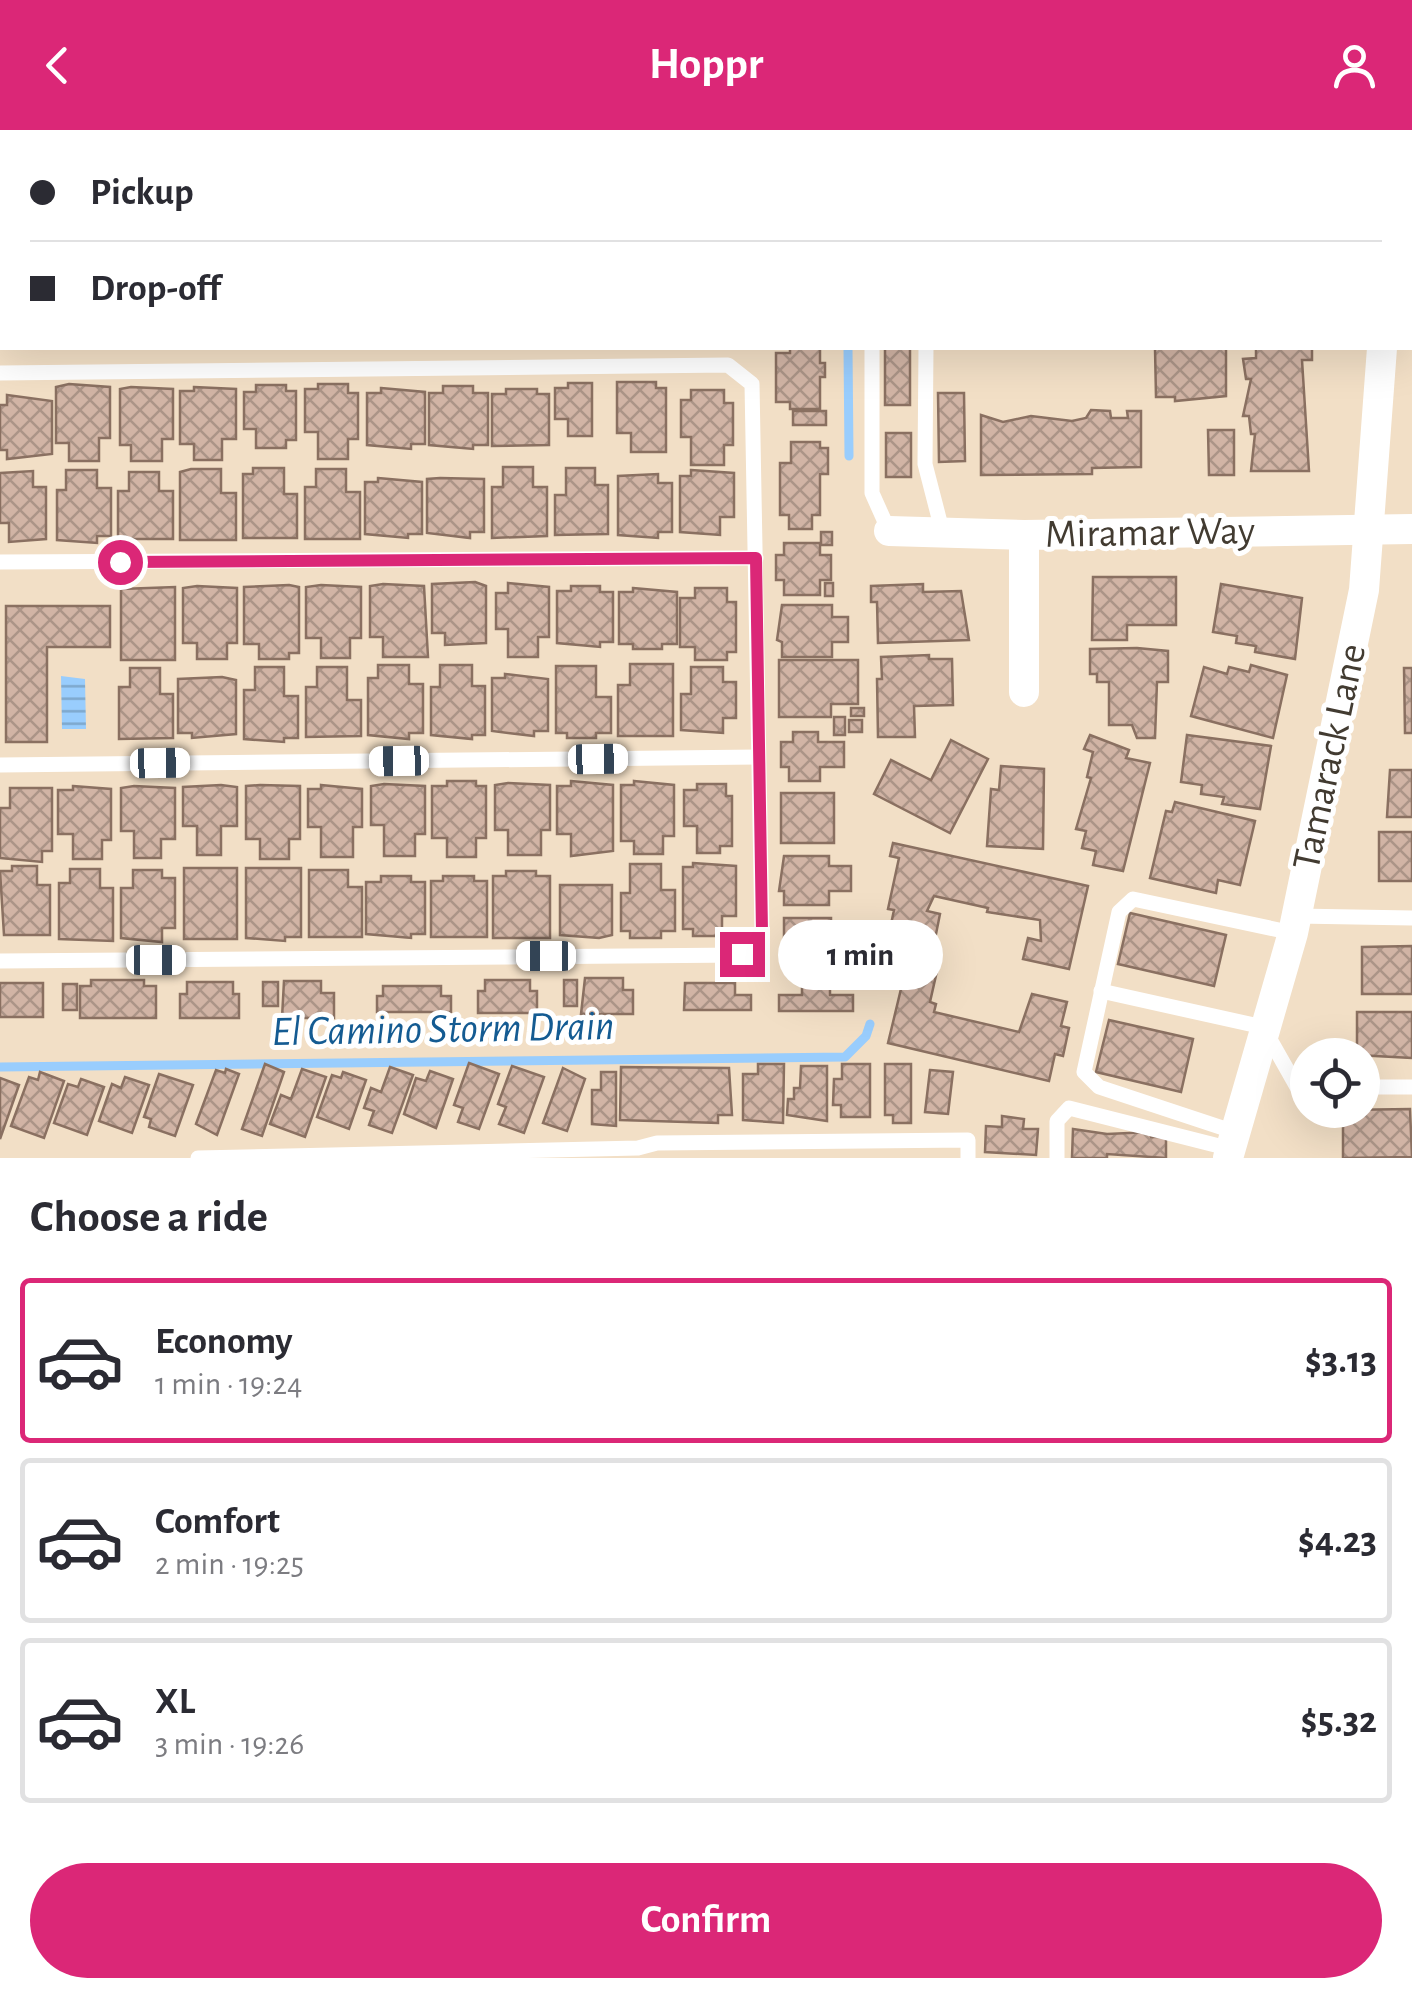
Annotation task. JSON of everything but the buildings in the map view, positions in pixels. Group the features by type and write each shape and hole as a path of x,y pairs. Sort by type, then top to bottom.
{"street":[{"name":"Tamarack Lane","path":"1231,1146 1295,924 1364,590 1382,350"},
{"name":"Miramar Way","path":"889,531 1024,535 1412,528"},
{"path":"1024,535 1024,692"}],"lane":[{"path":"872,350 872,493 889,531"},
{"path":"926,350 925,464 942,530"},
{"path":"0,373 728,364 752,384 762,932 742,954 0,961"},
{"path":"0,562 756,558"},
{"path":"0,765 758,757"},
{"path":"1231,1146 1099,1087 1084,1072 1119,912 1133,899 1295,924 1412,918"},
{"path":"1101,991 1263,1027 1290,1073"},
{"path":"1380,1087 1412,1088"},
{"path":"1056,1158 1057,1121 1069,1108 1231,1146"},
{"path":"198,1158 542,1155 968,1140 968,1158"}],"water":[{"path":"61,676 85,679 86,729 62,729"}],"waterway":[{"name":"El Camino Storm Drain","path":"848,350 849,456"},
{"name":"El Camino Storm Drain","path":"0,1067 845,1057 866,1036 870,1024"}],"route":[{"path":"120,562 756,558 762,932 742,954"}]}
